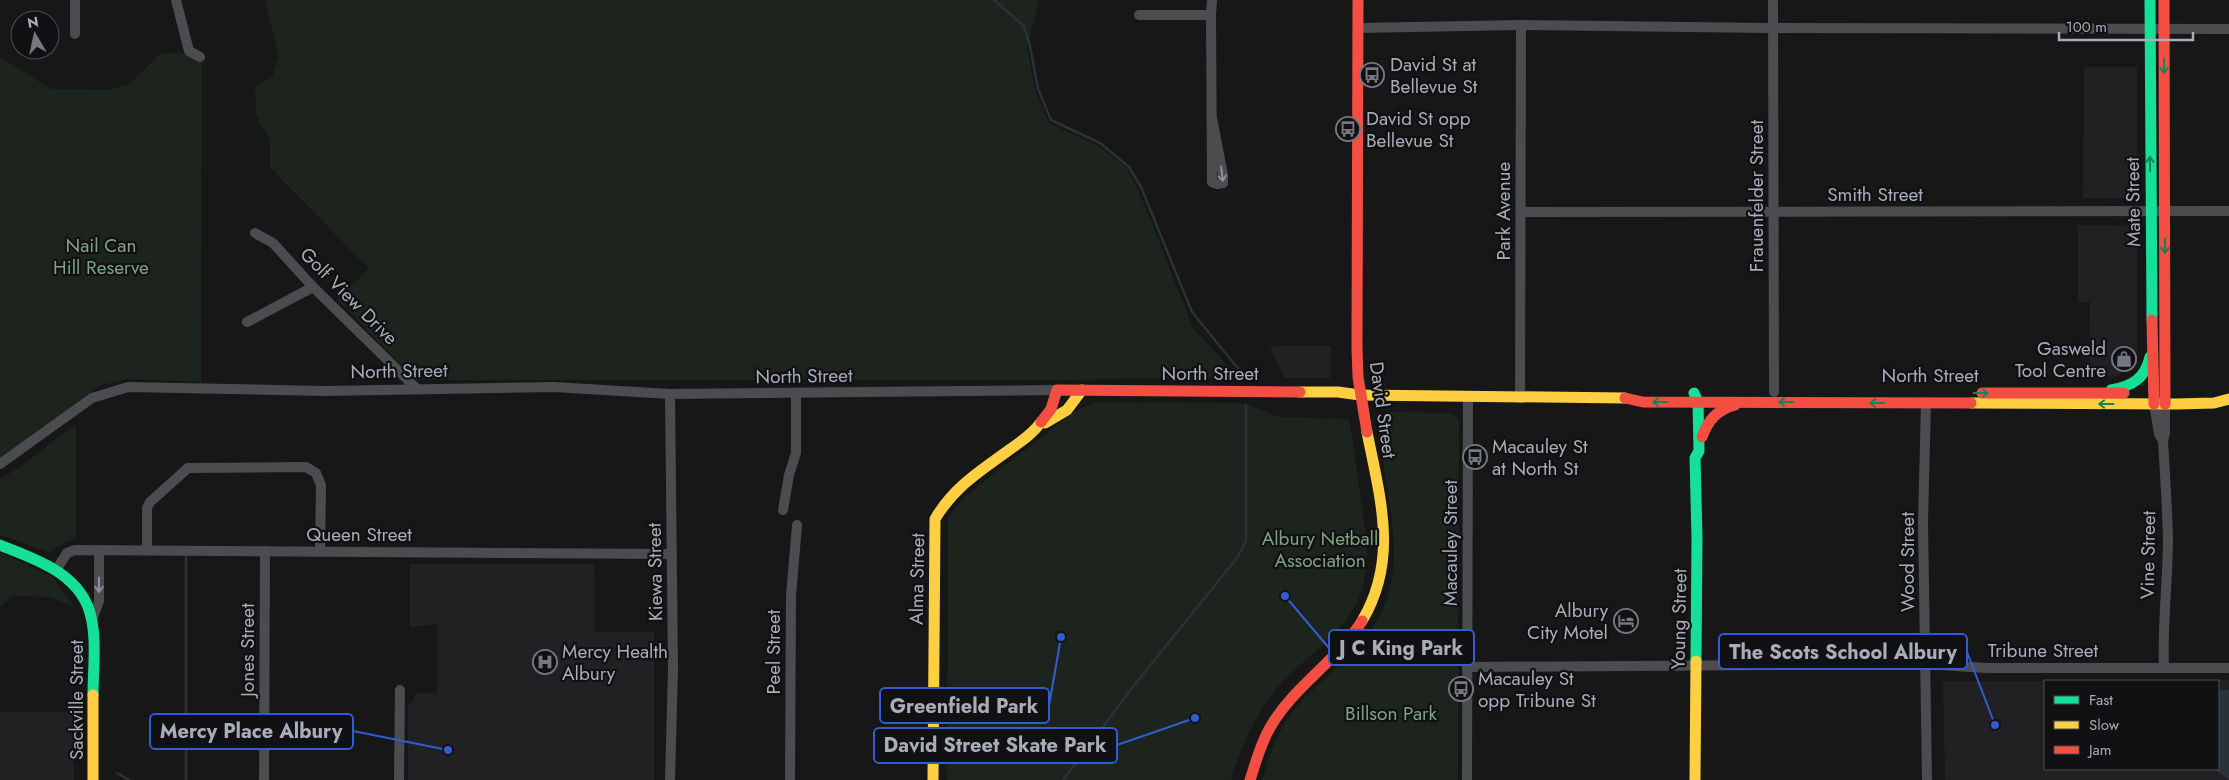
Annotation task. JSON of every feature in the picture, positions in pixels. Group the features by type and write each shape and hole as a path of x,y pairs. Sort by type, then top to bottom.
{"main road":[{"name":"David Street","path":"1250,780 1262,741 1274,720 1312,675 1356,632 1368,612 1378,588 1383,563 1383,536 1358,375 1358,0"},
{"name":"Mate Street","path":"2150,0 2152,348 2159,399"},
{"name":"Mate Street","path":"2159,399 2164,212 2164,0"},
{"path":"2084,393 2127,387 2136,382 2148,369 2152,348"},
{"name":"North Street","path":"1058,390 1338,392 1360,395 1632,398 1643,402 1774,392 2084,393 2159,399"},
{"name":"Alma Street","path":"1039,426 1054,406 1058,390"},
{"name":"Alma Street","path":"934,780 935,519 939,509 953,493 1039,426 1067,410 1082,390"},
{"name":"North Street","path":"1693,399 1747,402 1926,403 2159,399 2213,394 2229,398"},
{"name":"Young Street","path":"1693,399 1697,455 1698,521 1695,780"},
{"path":"1697,455 1704,429 1711,417 1726,407 1747,402"},
{"name":"Sackville Street","path":"0,546 36,559 66,578 82,596 92,620 93,780"}],"street":[{"path":"75,34 76,0"},
{"path":"176,0 189,51 200,57"},
{"path":"1212,0 1212,118 1223,183 1212,182"},
{"name":"Frauenfelder Street","path":"1773,0 1774,392"},
{"path":"1139,15 1211,15"},
{"path":"1358,28 1521,25 1773,28 2229,29"},
{"name":"Park Avenue","path":"1520,398 1521,25"},
{"name":"Smith Street","path":"1521,212 2229,211"},
{"name":"Golf View Drive","path":"255,233 273,243 313,287 416,388"},
{"path":"247,322 313,287"},
{"name":"North Street","path":"0,464 92,398 128,387 325,391 554,387 670,394 1058,390"},
{"name":"Kiewa Street","path":"670,394 673,669 670,780"},
{"path":"782,510 789,475 796,453 796,394"},
{"name":"Macauley Street","path":"1467,780 1468,396"},
{"name":"Vine Street","path":"2159,399 2159,434 2163,441 2168,537 2166,598 2162,631 2164,668"},
{"name":"Wood Street","path":"1926,403 1923,522 1927,780"},
{"path":"147,550 146,517 150,502 188,468 306,467 316,473 321,485 320,552"},
{"name":"Peel Street","path":"790,780 791,596 797,525"},
{"name":"Queen Street","path":"56,570 70,551 99,550 672,554"},
{"name":"Sackville Street","path":"92,620 99,601 99,550"},
{"name":"Jones Street","path":"264,780 266,551"},
{"name":"Tribune Street","path":"1467,667 1925,664 1986,668 2229,668"},
{"path":"400,690 400,780"}],"shaded area":[{"path":"2084,67 2137,67 2137,198 2083,198"},
{"path":"2078,225 2133,226 2137,229 2137,357 2117,377 2089,378 2090,302 2078,302"},
{"path":"1270,346 1331,346 1330,378 1284,378"},
{"name":"Mercy Health Albury","path":"410,564 594,564 595,632 654,632 654,780 408,780 408,706 413,701 416,693 437,693 437,624 410,627"},
{"path":"2219,680 2229,680 2229,780 1945,780 1943,681 2044,681 2044,770 2219,770"},
{"path":"2229,690 2229,780 2215,770 2219,770 2219,691"},
{"path":"0,712 74,712 74,780 0,780"}],"green space":[{"path":"265,0 1039,0 1027,47 1035,90 1049,123 1100,147 1127,168 1146,208 1193,328 1238,377 1056,380 415,380 337,299 369,269 270,167 270,138 260,124 256,113 255,87 272,77 279,56"},
{"name":"Nail Can Hill Reserve","path":"162,53 202,53 201,382 128,379 101,385 0,457 0,57 51,89 108,90 128,85"},
{"name":"Albury Netball Association","path":"1094,402 1244,403 1279,417 1349,419 1364,519 1367,555 1361,592 1346,621 1324,644 1288,676 1269,698 1249,732 1231,780 947,780 948,518 963,498 1070,415"},
{"name":"Billson Park","path":"1385,412 1451,413 1459,420 1458,780 1262,780 1276,741 1291,713 1354,651 1377,621 1385,603 1391,583 1394,545 1378,421"},
{"path":"76,424 76,538 63,543 49,552 0,535 0,479 20,467"},
{"path":"0,552 55,578 58,586 75,607 50,597 12,596 0,607"}],"waterway":[{"path":"994,0 1024,26 1030,46 1038,89 1051,120 1100,143 1129,167 1141,187 1192,312 1245,377"},
{"path":"1063,780 1132,688 1237,558 1246,541 1246,405"},
{"path":"186,554 186,780"},
{"path":"117,773 129,780"}],"traffic: fast":[{"path":"2150,0 2152,320"},
{"path":"2111,390 2131,384 2141,376 2148,365 2150,357"},
{"path":"1694,393 1698,402 1699,451 1695,458 1697,538 1696,661"},
{"path":"0,545 51,567 73,584 82,595 88,607 93,628 93,695"}],"traffic: slow":[{"path":"1045,423 1067,410 1082,390"},
{"path":"1300,392 1338,392 1360,395 1625,398"},
{"path":"1971,403 2176,404 2214,403 2229,399"},
{"path":"933,780 935,519 959,489 977,473 1026,438 1041,422"},
{"path":"1362,621 1373,598 1380,575 1383,551 1381,504 1367,432"},
{"path":"1695,780 1696,661"},
{"path":"93,695 93,780"}],"traffic: jam":[{"path":"1358,0 1357,348 1358,377 1367,432"},
{"path":"2164,0 2165,404"},
{"path":"2152,320 2154,404"},
{"path":"1041,422 1051,409 1057,390 1300,392"},
{"path":"1982,393 2124,393"},
{"path":"1625,398 1643,402 1971,403"},
{"path":"1702,437 1714,416 1735,405"},
{"path":"1250,780 1264,739 1280,712 1291,698 1340,649 1362,621"}],"place":[{"name":"David St at Bellevue St","path":"1372,75"},
{"name":"David St opp Bellevue St","path":"1348,129"},
{"name":"Gasweld Tool Centre","path":"2124,359"},
{"name":"Macauley St at North St","path":"1475,457"},
{"name":"J C King Park","path":"1285,596"},
{"name":"Albury City Motel","path":"1626,621"},
{"name":"Greenfield Park","path":"1061,637"},
{"name":"Mercy Health Albury","path":"545,662"},
{"name":"Macauley St opp Tribune St","path":"1461,689"},
{"name":"David Street Skate Park","path":"1195,718"},
{"name":"The Scots School Albury","path":"1995,725"},
{"name":"Mercy Place Albury","path":"448,750"}]}
